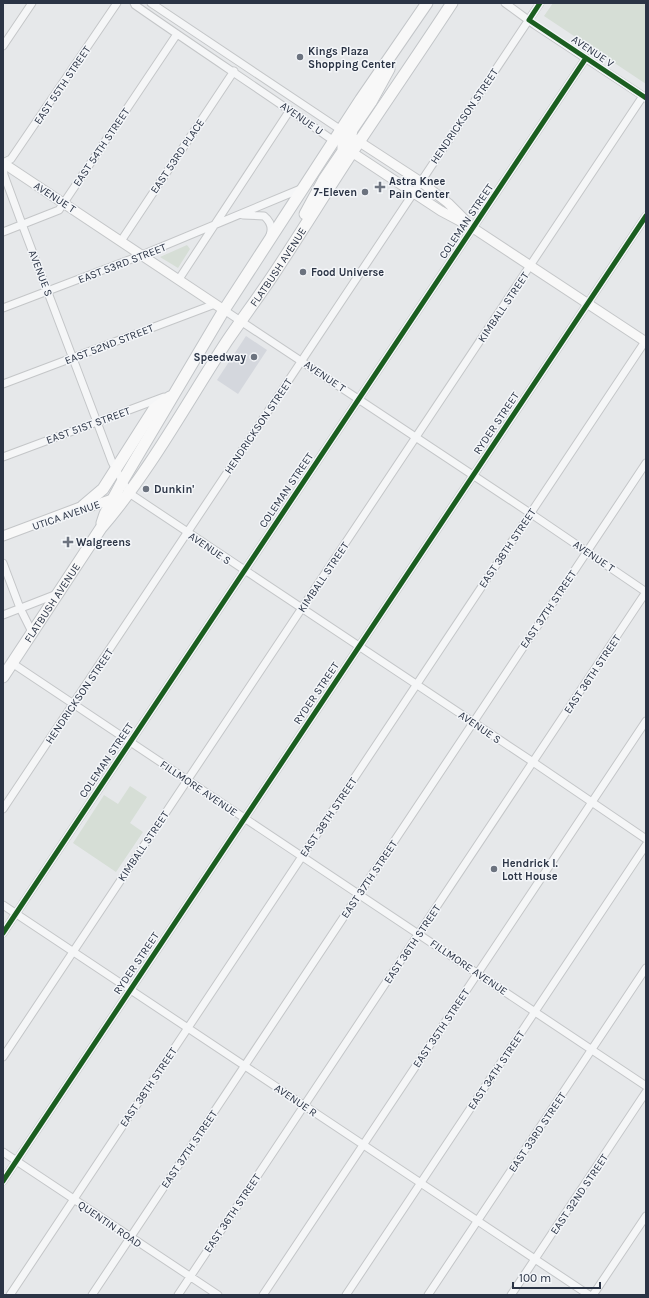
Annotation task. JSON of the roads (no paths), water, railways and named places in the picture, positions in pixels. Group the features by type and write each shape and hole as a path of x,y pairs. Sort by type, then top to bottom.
{"main road":[{"name":"FLATBUSH AVENUE","path":"101,528 112,498 174,394 219,307 268,242 303,188 343,146 350,136 394,51 427,3"},
{"name":"FLATBUSH AVENUE","path":"3,676 101,528 117,510 180,417 295,241 343,146 452,3"},
{"name":"AVENUE U","path":"350,136 421,182 448,204 473,228"},
{"name":"AVENUE U","path":"343,146 413,193 441,211 473,228 646,341"},
{"name":"AVENUE T","path":"3,163 219,307"},
{"path":"83,506 103,489 154,409 174,394"},
{"name":"UTICA AVENUE","path":"3,536 83,506 92,506 112,498 128,494"}],"street":[{"path":"3,46 32,3"},
{"name":"EAST 55TH STREET","path":"3,163 11,159 117,3"},
{"name":"AVENUE U","path":"134,3 135,6 343,146"},
{"name":"AVENUE U","path":"151,3 350,136"},
{"name":"AVENUE V","path":"505,3 645,97"},
{"name":"HENDRICKSON STREET","path":"3,809 540,3"},
{"name":"EAST 54TH STREET","path":"3,232 59,210 177,34"},
{"name":"COLEMAN STREET","path":"3,933 586,58"},
{"name":"EAST 53RD PLACE","path":"121,241 234,72"},
{"name":"KIMBALL STREET","path":"3,1057 530,266 645,97"},
{"path":"179,279 290,110"},
{"name":"AVENUE S","path":"3,163 4,175 22,224 97,422 116,470 128,494 245,570 646,839"},
{"name":"EAST 53RD STREET","path":"3,308 142,255 303,188"},
{"name":"EAST 53RD STREET","path":"239,215 257,214 264,216 269,220 272,230 268,242"},
{"name":"RYDER STREET","path":"3,1181 646,216"},
{"name":"AVENUE T","path":"219,307 587,551 646,592"},
{"name":"EAST 52ND STREET","path":"3,384 219,307"},
{"name":"EAST 38TH STREET","path":"10,1295 646,341"},
{"name":"EAST 51ST STREET","path":"3,457 174,394"},
{"name":"EAST 37TH STREET","path":"92,1295 646,463"},
{"path":"3,563 20,608 32,632"},
{"name":"EAST 36TH STREET","path":"178,1295 646,592"},
{"path":"3,615 57,594"},
{"name":"FILLMORE AVENUE","path":"12,663 646,1086"},
{"name":"EAST 35TH STREET","path":"263,1295 646,721"},
{"name":"EAST 34TH STREET","path":"346,1295 646,845"},
{"name":"AVENUE R","path":"3,905 589,1295"},
{"name":"EAST 33RD STREET","path":"428,1295 646,968"},
{"name":"EAST 32ND STREET","path":"511,1295 646,1092"},
{"name":"QUENTIN ROAD","path":"3,1152 218,1295"},
{"path":"593,1295 646,1216"}],"place":[{"name":"Kings Plaza Shopping Center","path":"300,57"},
{"name":"Astra Knee Pain Center","path":"380,187"},
{"name":"7-Eleven","path":"365,192"},
{"name":"Food Universe","path":"303,272"},
{"name":"Speedway","path":"254,357"},
{"name":"Dunkin'","path":"146,489"},
{"name":"Walgreens","path":"68,542"},
{"name":"Hendrick I. Lott House","path":"494,869"}]}
